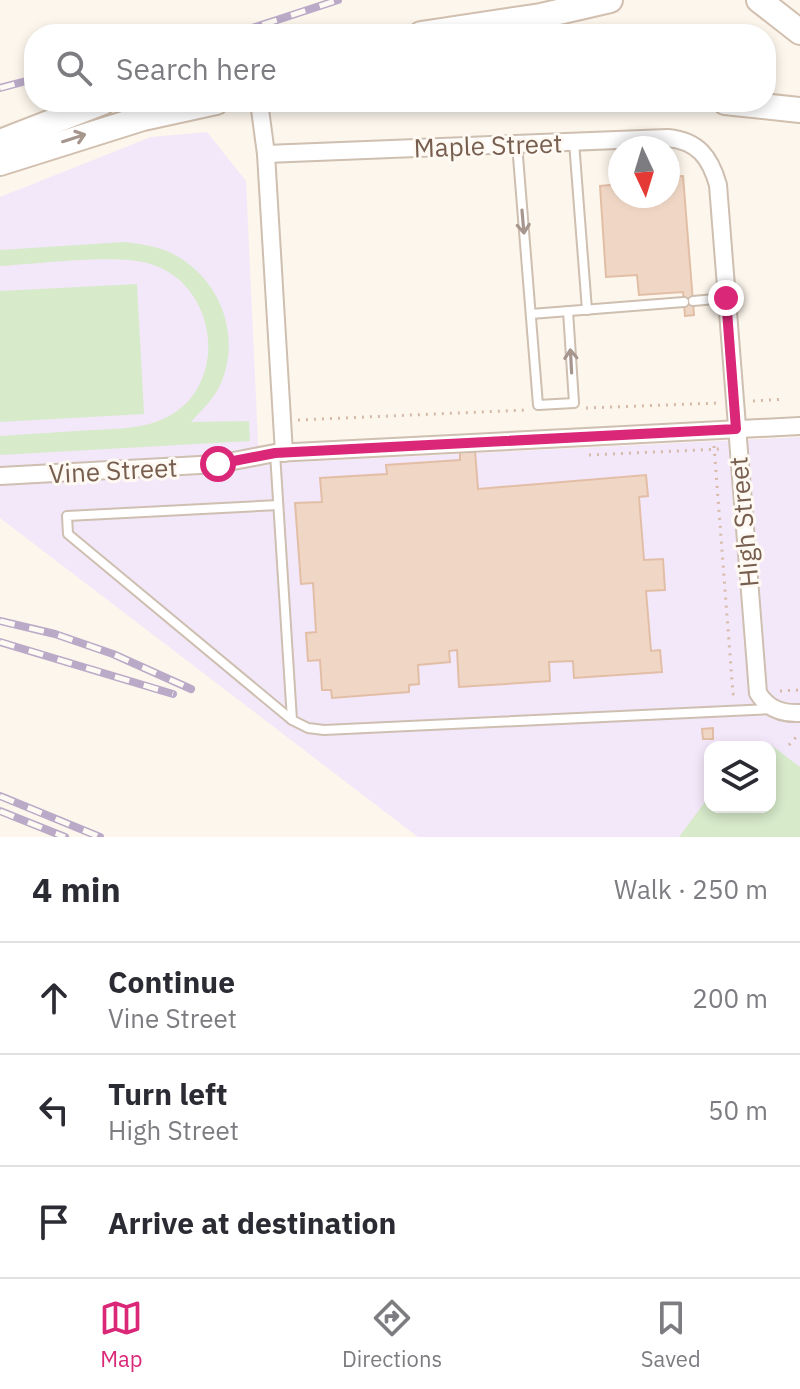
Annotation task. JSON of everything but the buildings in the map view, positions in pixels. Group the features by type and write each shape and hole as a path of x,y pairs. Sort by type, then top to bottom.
{"main road":[{"path":"488,24 541,16 610,0"},
{"path":"759,0 800,32"},
{"path":"776,107 800,110"},
{"path":"0,142 77,112"},
{"path":"0,163 131,121 171,112"}],"street":[{"path":"260,112 266,154 279,453"},
{"name":"Maple Street","path":"266,154 668,138 683,139 705,153"},
{"name":"High Street","path":"705,153 718,185 756,681 758,693 769,701"},
{"name":"Vine Street","path":"0,476 218,464 279,453 800,427"},
{"path":"769,701 798,720"}],"lane":[{"path":"574,142 587,310"},
{"path":"517,144 538,405 574,403 568,311"},
{"path":"531,314 726,298"},
{"path":"279,453 278,505 292,720"},
{"path":"278,505 67,516 68,534 292,720 308,728 324,730 769,701"}],"path":[{"path":"745,401 785,399"},
{"path":"585,408 722,402"},
{"path":"710,403 711,413"},
{"path":"294,420 527,410"},
{"path":"713,439 733,694 740,694"},
{"path":"575,456 726,449"},
{"path":"769,701 800,690"},
{"path":"789,745 799,736 798,720"}],"shaded area":[{"path":"207,132 246,181 259,464 800,437 800,837 418,837 0,518 0,197 151,137"}],"green space":[{"path":"124,242 171,253 188,263 213,291 227,326 227,364 215,394 191,422 249,421 250,441 0,455 0,436 125,428 158,421 182,407 198,388 207,364 208,339 203,314 190,292 172,274 147,263 114,259 0,266 0,250"},
{"path":"137,284 144,414 0,422 0,291"},
{"path":"776,749 800,767 800,837 679,837 704,803 704,813 776,813"}],"railway":[{"path":"265,24 338,0"},
{"path":"0,88 24,82"},
{"path":"0,621 55,634 113,654 191,689"},
{"path":"0,642 173,694"},
{"path":"0,796 100,837"},
{"path":"0,811 65,837"}],"route":[{"path":"218,464 275,453 736,429 726,298"}]}
